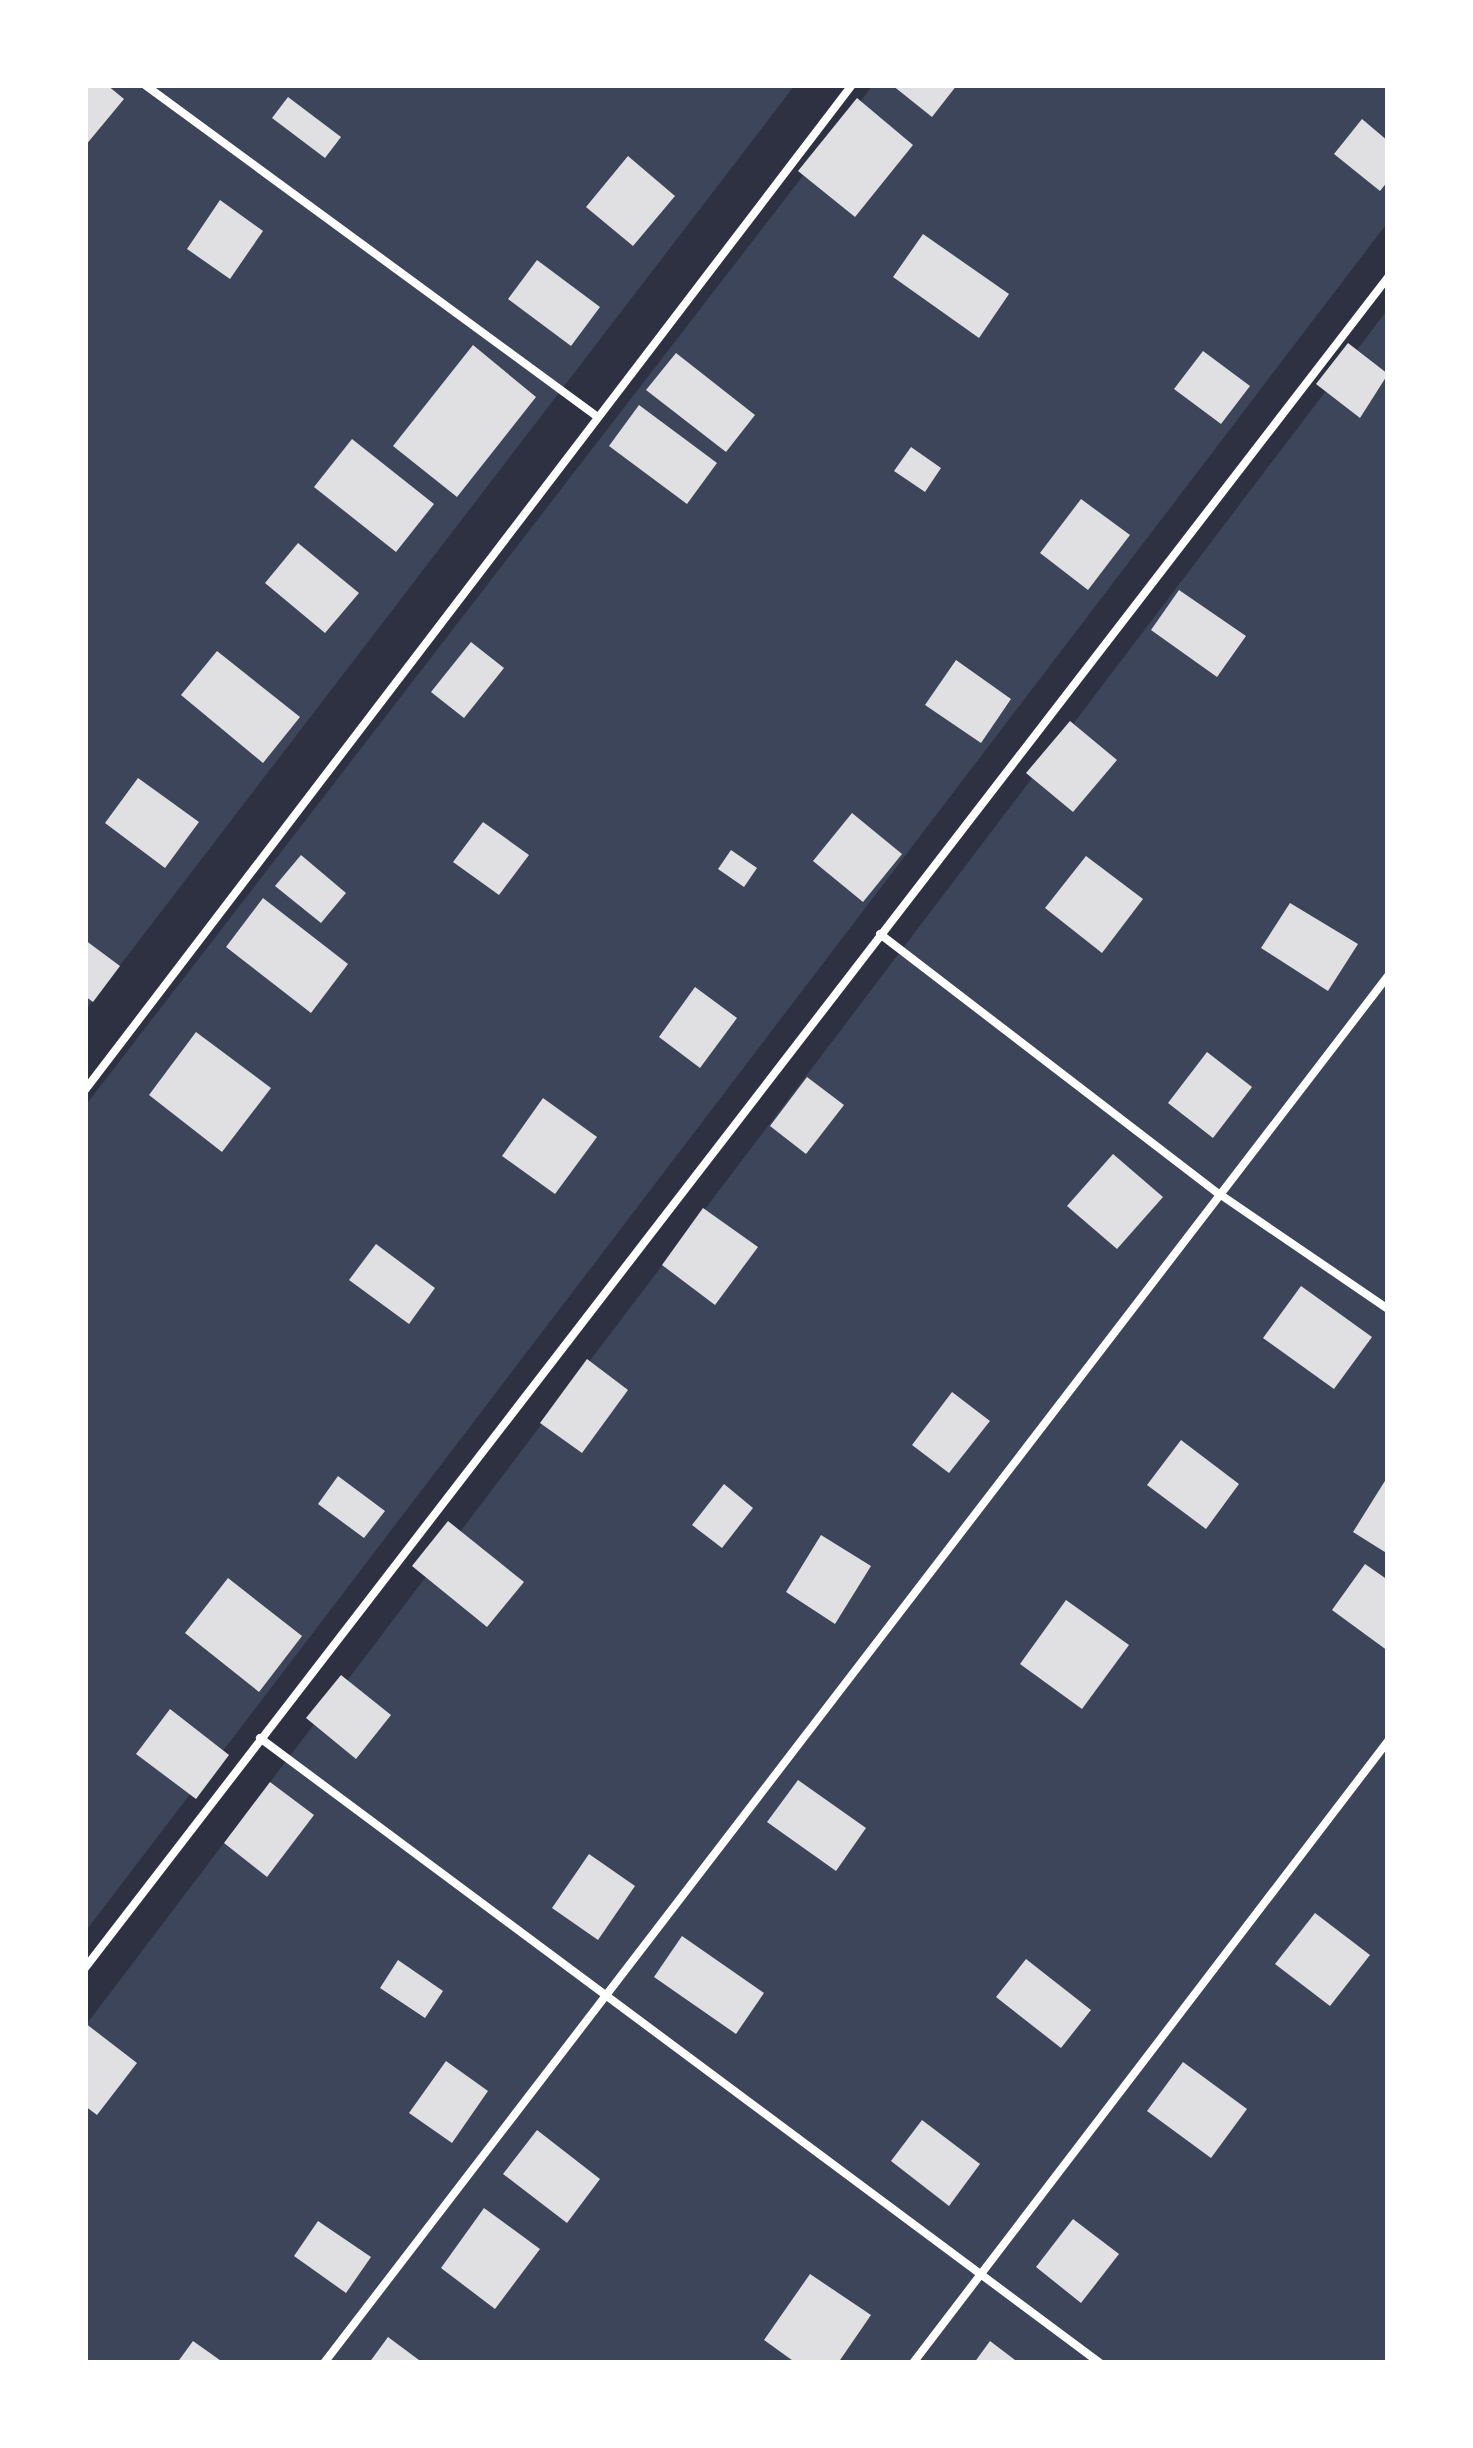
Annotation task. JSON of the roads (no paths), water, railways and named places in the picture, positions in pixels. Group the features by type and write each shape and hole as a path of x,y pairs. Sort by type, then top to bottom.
{"lane":[{"path":"145,85 594,415"},
{"path":"85,1090 594,415 852,85"},
{"path":"85,1968 1388,277"},
{"path":"880,934 1218,1193 1388,1309"},
{"path":"324,2363 1388,976"},
{"path":"260,1738 608,1992 1100,2363"},
{"path":"913,2363 1388,1741"}]}
